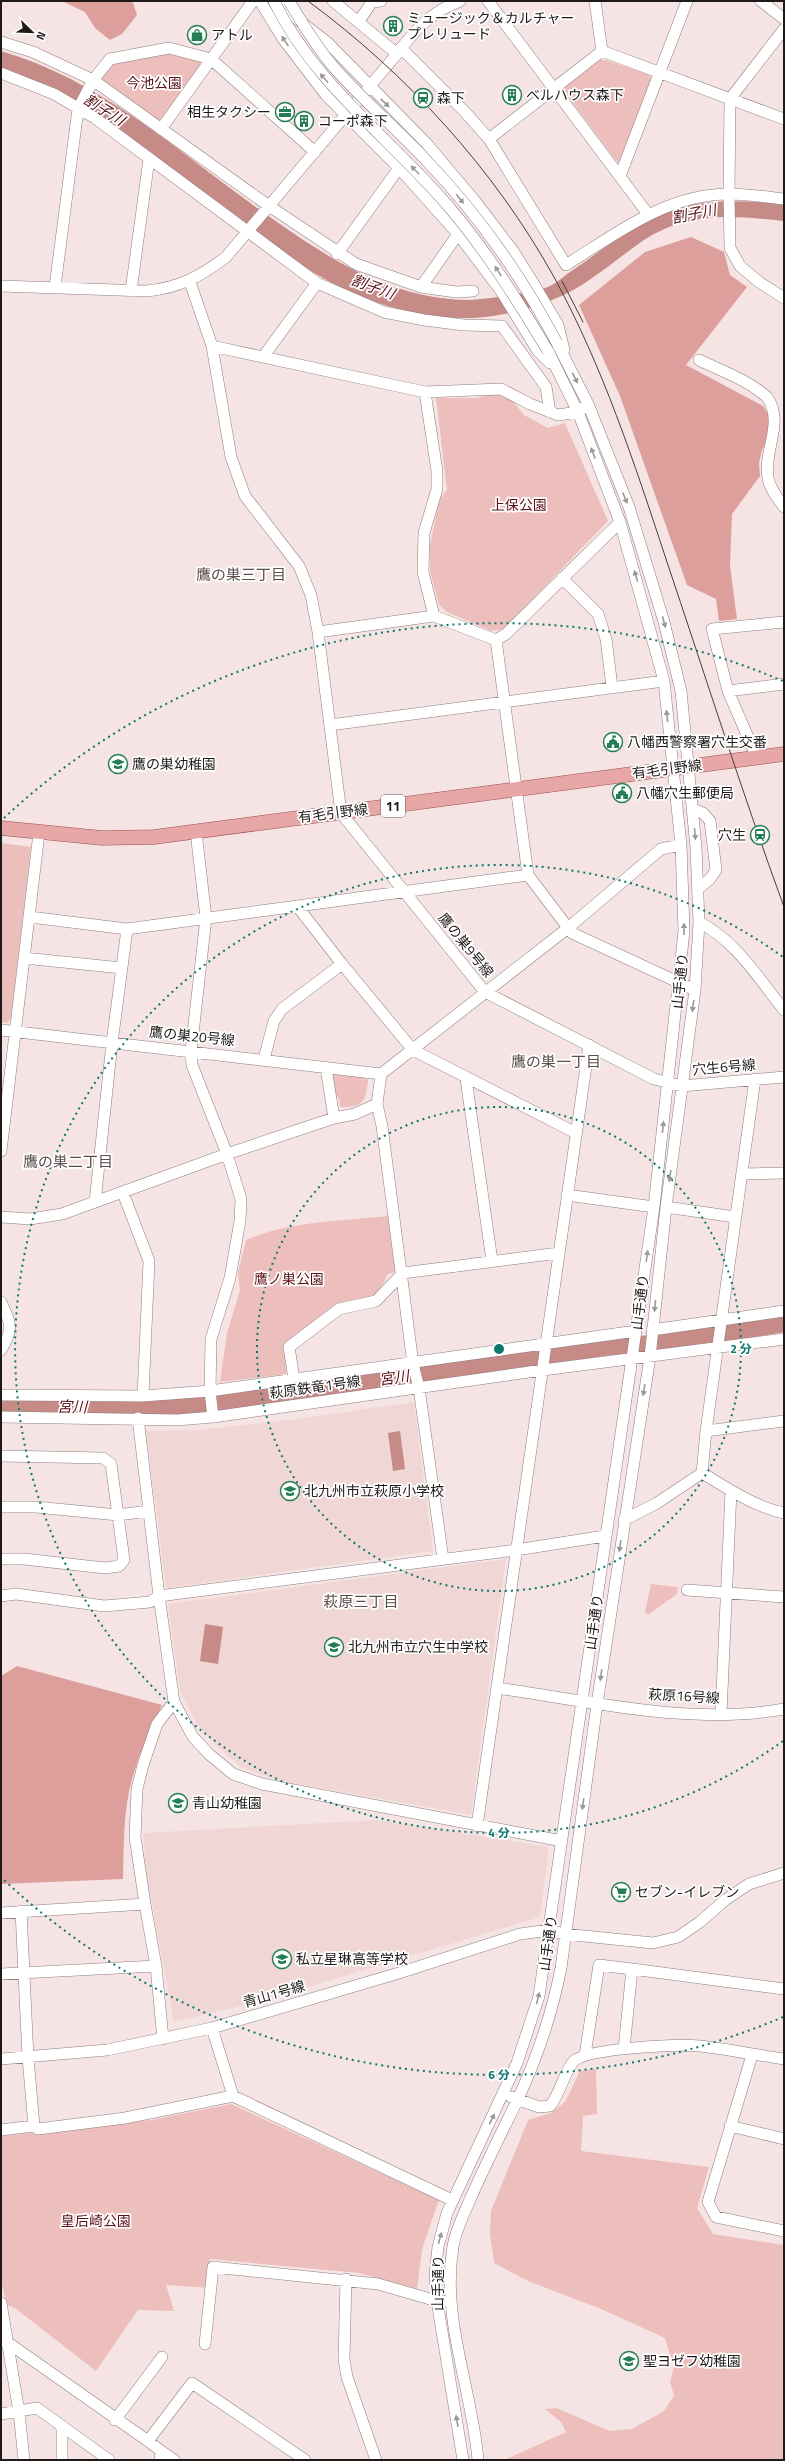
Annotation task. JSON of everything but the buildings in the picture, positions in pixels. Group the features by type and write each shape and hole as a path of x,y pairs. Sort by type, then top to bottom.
{"main road":[{"name":"有毛引野線","path":"1,828 39,833 102,838 146,837 196,832 673,768 688,768 757,758 783,756"}],"street":[{"path":"161,129 253,1"},
{"path":"260,1 304,68 345,115 399,168 458,234 501,291 538,351 560,374"},
{"path":"274,1 328,43 368,86 427,144 475,201 513,251 558,325 567,362"},
{"name":"山手通り","path":"274,1 285,24 322,76 427,184 490,259 548,351 560,374 578,412 620,522 664,681 681,845 684,932 680,984 654,1207 605,1536 550,1930 539,1996 529,2031 503,2095 452,2200 438,2247 435,2275 437,2301 463,2460"},
{"path":"289,1 305,30 332,65 426,160 460,198 521,282 567,362"},
{"path":"333,1 399,51 465,112 489,139 566,265 648,214 697,198 784,199"},
{"path":"359,21 372,2 381,1"},
{"path":"1,286 131,291 163,290 190,282 226,257 315,152 368,86 399,51 412,32 430,17 460,1"},
{"path":"488,1 648,214"},
{"path":"595,1 602,52"},
{"path":"620,176 687,1"},
{"path":"761,1 784,20"},
{"path":"784,29 730,99 729,199 730,248 740,266 759,282 784,298"},
{"path":"1,42 33,52 92,82 161,129 267,208 337,254 356,264 421,287 456,292 473,291"},
{"path":"55,287 79,108 92,82 110,59 151,50 168,48 211,59 315,152"},
{"path":"489,139 553,88 602,52"},
{"path":"602,52 784,119"},
{"path":"1,77 54,94 95,118 317,283 384,312 424,320 464,325 502,326 546,387 550,412"},
{"path":"131,291 149,159"},
{"path":"337,254 399,168"},
{"path":"421,287 458,234"},
{"path":"190,282 212,346 231,457 245,496 299,566 311,595 318,632 341,813"},
{"path":"263,357 317,283"},
{"path":"212,346 425,392 501,389 530,404 558,415 578,412 588,404"},
{"path":"699,360 742,380 768,398 779,417 777,434 768,464 768,478 776,496 784,508"},
{"name":"山手通り","path":"478,2460 470,2400 450,2301 453,2246 462,2218 481,2174 518,2100 541,2045 554,2002 561,1968 564,1934 597,1704 650,1354 666,1207 695,990 699,922 693,810 680,691 664,622 629,507 588,404 567,362"},
{"path":"425,392 437,477 437,489 424,533 423,572 434,616"},
{"path":"496,640 506,634 620,522"},
{"path":"562,578 598,614 606,639 612,688"},
{"path":"318,632 434,616 496,640"},
{"path":"757,758 728,691 712,629 784,622"},
{"path":"496,640 515,789 528,875 572,933 695,990"},
{"path":"330,725 664,681"},
{"path":"728,691 784,684"},
{"path":"693,810 703,813 710,821 716,870 710,879 698,889"},
{"name":"鷹の巣9号線","path":"341,813 403,893 485,992 654,1079 668,1083"},
{"path":"196,832 206,918 191,1051 192,1065 227,1154 241,1199 240,1221 230,1278 211,1339 212,1404"},
{"path":"1,1151 39,833"},
{"path":"443,1558 418,1385 413,1364 403,1273 382,1126 377,1104 380,1074 413,1050 568,928 661,849 681,845"},
{"path":"30,917 127,929 528,875"},
{"path":"297,906 342,964 413,1050 576,1134"},
{"path":"699,922 713,929 731,944 784,1010"},
{"path":"95,1202 112,1043 127,929"},
{"path":"24,958 122,968"},
{"path":"264,1059 274,1022 282,1009 342,964"},
{"name":"鷹の巣20号線","path":"1,1030 264,1059 380,1074"},
{"path":"477,1826 589,1045"},
{"path":"326,1068 334,1118"},
{"name":"穴生6号線","path":"668,1083 682,1086 784,1077"},
{"path":"466,1078 492,1261"},
{"path":"702,1473 706,1431 719,1345 735,1217 743,1174 755,1079"},
{"path":"1,1217 30,1219 62,1214 227,1154 334,1118 355,1114 377,1104"},
{"path":"743,1174 784,1173"},
{"path":"123,1193 149,1261 143,1396"},
{"path":"567,1195 654,1207"},
{"path":"666,1207 735,1217"},
{"path":"294,1379 288,1347 339,1309 376,1301 403,1273 559,1252"},
{"path":"1,1302 10,1320 10,1335 1,1350"},
{"path":"652,1332 784,1311"},
{"path":"1,1395 143,1396 212,1404 294,1379 636,1334"},
{"name":"萩原鉄竜1号線","path":"1,1417 138,1418 177,1420 212,1404 418,1385 543,1366 719,1345 784,1339"},
{"path":"138,1418 148,1511 174,1702 193,1737 210,1755 234,1774 262,1784 562,1841"},
{"path":"706,1431 784,1421"},
{"path":"1,1456 103,1458 111,1464 124,1560 119,1566 105,1568 24,1558 1,1558"},
{"path":"624,1520 657,1503 702,1473"},
{"path":"702,1473 731,1491 773,1510 784,1512"},
{"path":"721,1714 731,1491"},
{"path":"1,1506 36,1507 118,1515 148,1511"},
{"path":"1,1596 16,1594 104,1606 150,1602 159,1596 443,1558 516,1550 605,1536"},
{"path":"687,1590 784,1597"},
{"name":"萩原16号線","path":"497,1688 658,1712 721,1714 784,1709"},
{"path":"163,2039 156,1966 135,1837 137,1789 142,1765 157,1724 174,1702"},
{"path":"550,1930 564,1934 653,1943 678,1937 700,1922 725,1900 749,1884 784,1873"},
{"path":"1,1913 145,1904"},
{"path":"20,1912 28,2058 34,2126"},
{"name":"青山1号線","path":"1,2059 28,2058 107,2050 212,2028 399,1973 520,1934 550,1930"},
{"path":"585,2055 599,1965 784,1989"},
{"path":"1,1974 156,1966"},
{"path":"624,2049 632,1969"},
{"path":"212,2028 232,2096"},
{"path":"503,2095 539,2107 550,2106 558,2096 574,2061 585,2055 624,2049 699,2046 784,2059"},
{"path":"752,2055 708,2202 716,2218 784,2231"},
{"path":"1,2130 34,2126 38,2129 125,2118 232,2096 452,2200"},
{"path":"730,2126 784,2139"},
{"path":"205,2344 213,2268 346,2279 378,2284 437,2301 450,2301"},
{"path":"346,2279 344,2359 347,2377 376,2460"},
{"path":"1,2303 4,2342 19,2412 24,2460"},
{"path":"4,2342 115,2420 148,2441 160,2455 174,2460"},
{"path":"115,2420 162,2357"},
{"path":"148,2441 192,2383 304,2460"},
{"path":"1,2414 37,2408 109,2460"},
{"path":"62,2427 62,2460"}],"shaded area":[{"path":"62,1 129,1 133,3 137,15 122,34 110,40 95,28 85,12"},
{"path":"691,237 724,252 730,275 747,287 686,365 763,406 772,420 772,431 762,450 759,463 760,476 732,514 730,566 737,619 719,621 716,599 687,585 620,396 579,305 645,252"},
{"name":"北九州市立萩原小学校","path":"414,1402 433,1551 166,1588 146,1431 197,1430 298,1419"},
{"name":"北九州市立穴生中学校","path":"506,1559 471,1815 282,1781 242,1768 217,1746 196,1723 180,1690 168,1604"},
{"path":"17,1666 162,1705 142,1749 127,1801 123,1879 1,1884 1,1676"},
{"name":"私立星琳高等学校","path":"378,1820 549,1847 540,1917 262,2001 174,2022 146,1872 143,1833"}],"green space":[{"name":"今池公園","path":"163,52 200,61 200,67 163,119 158,120 103,81 102,77 110,65"},
{"path":"600,60 606,60 650,75 651,80 622,161 617,162 564,91 565,87"},
{"name":"上保公園","path":"493,394 509,397 524,415 548,428 565,423 608,521 504,629 491,631 447,612 439,605 430,571 430,546 439,500 447,490 436,398 477,398"},
{"path":"1,843 31,847 11,1018 7,1023 1,1022"},
{"path":"331,1073 362,1077 368,1080 366,1093 362,1102 354,1106 340,1107 339,1098 334,1093"},
{"name":"鷹ノ巣公園","path":"389,1216 396,1272 388,1274 377,1296 338,1303 285,1344 286,1374 220,1382 227,1333 240,1290 238,1273 246,1240 298,1225"},
{"path":"651,1584 678,1587 677,1594 648,1615 645,1612"},
{"path":"596,2069 597,2114 583,2116 581,2151 709,2167 697,2208 713,2234 784,2245 784,2460 504,2460 566,2432 561,2422 545,2409 556,2408 610,2431 632,2429 664,2411 674,2395 670,2382 674,2367 665,2338 601,2309 528,2281 494,2263 490,2233 491,2211 528,2120 551,2113 565,2102 580,2071"},
{"name":"皇后崎公園","path":"231,2104 439,2200 422,2249 417,2289 359,2273 210,2259 210,2288 166,2285 174,2311 138,2310 96,2371 15,2308 7,2305 1,2282 1,2136 151,2120"}],"water":[{"name":"割子川","path":"1,51 39,64 76,82 111,102 145,125 277,222 321,251 365,275 388,285 412,292 465,300 506,296 531,292 548,287 609,244 648,220 675,209 702,203 729,201 784,204 784,221 745,217 726,217 689,221 672,226 654,234 637,245 575,289 542,304 520,310 472,318 443,317 405,311 367,299 316,274 70,97 47,85 1,68"},
{"path":"400,1431 405,1469 393,1471 388,1433"},
{"path":"205,1624 223,1627 218,1664 200,1661"}],"waterway":[{"name":"宮川","path":"1,1405 150,1408 205,1406 610,1346 659,1344 784,1323"}],"tram line":[{"path":"308,1 345,29 414,92 476,161 530,237 572,311 603,380 629,451 738,777 784,907"},
{"path":"562,281 583,322"}],"place":[{"name":"ミュージック＆カルチャー プレリュード","path":"393,26"},
{"name":"アトル","path":"197,35"},
{"name":"ベルハウス森下","path":"512,95"},
{"name":"森下","path":"423,98"},
{"name":"相生タクシー","path":"285,112"},
{"name":"コーポ森下","path":"304,121"},
{"name":"八幡西警察署穴生交番","path":"613,742"},
{"name":"鷹の巣幼稚園","path":"118,764"},
{"name":"八幡穴生郵便局","path":"622,793"},
{"name":"穴生","path":"760,835"},
{"name":"北九州市立萩原小学校","path":"290,1491"},
{"name":"北九州市立穴生中学校","path":"334,1647"},
{"name":"青山幼稚園","path":"178,1803"},
{"name":"セブン-イレブン","path":"621,1892"},
{"name":"私立星琳高等学校","path":"282,1959"},
{"name":"聖ヨゼフ幼稚園","path":"629,2361"}],"district":[{"name":"鷹の巣三丁目","path":"241,575"},
{"name":"鷹の巣一丁目","path":"556,1062"},
{"name":"鷹の巣二丁目","path":"68,1162"},
{"name":"萩原三丁目","path":"361,1602"}]}
